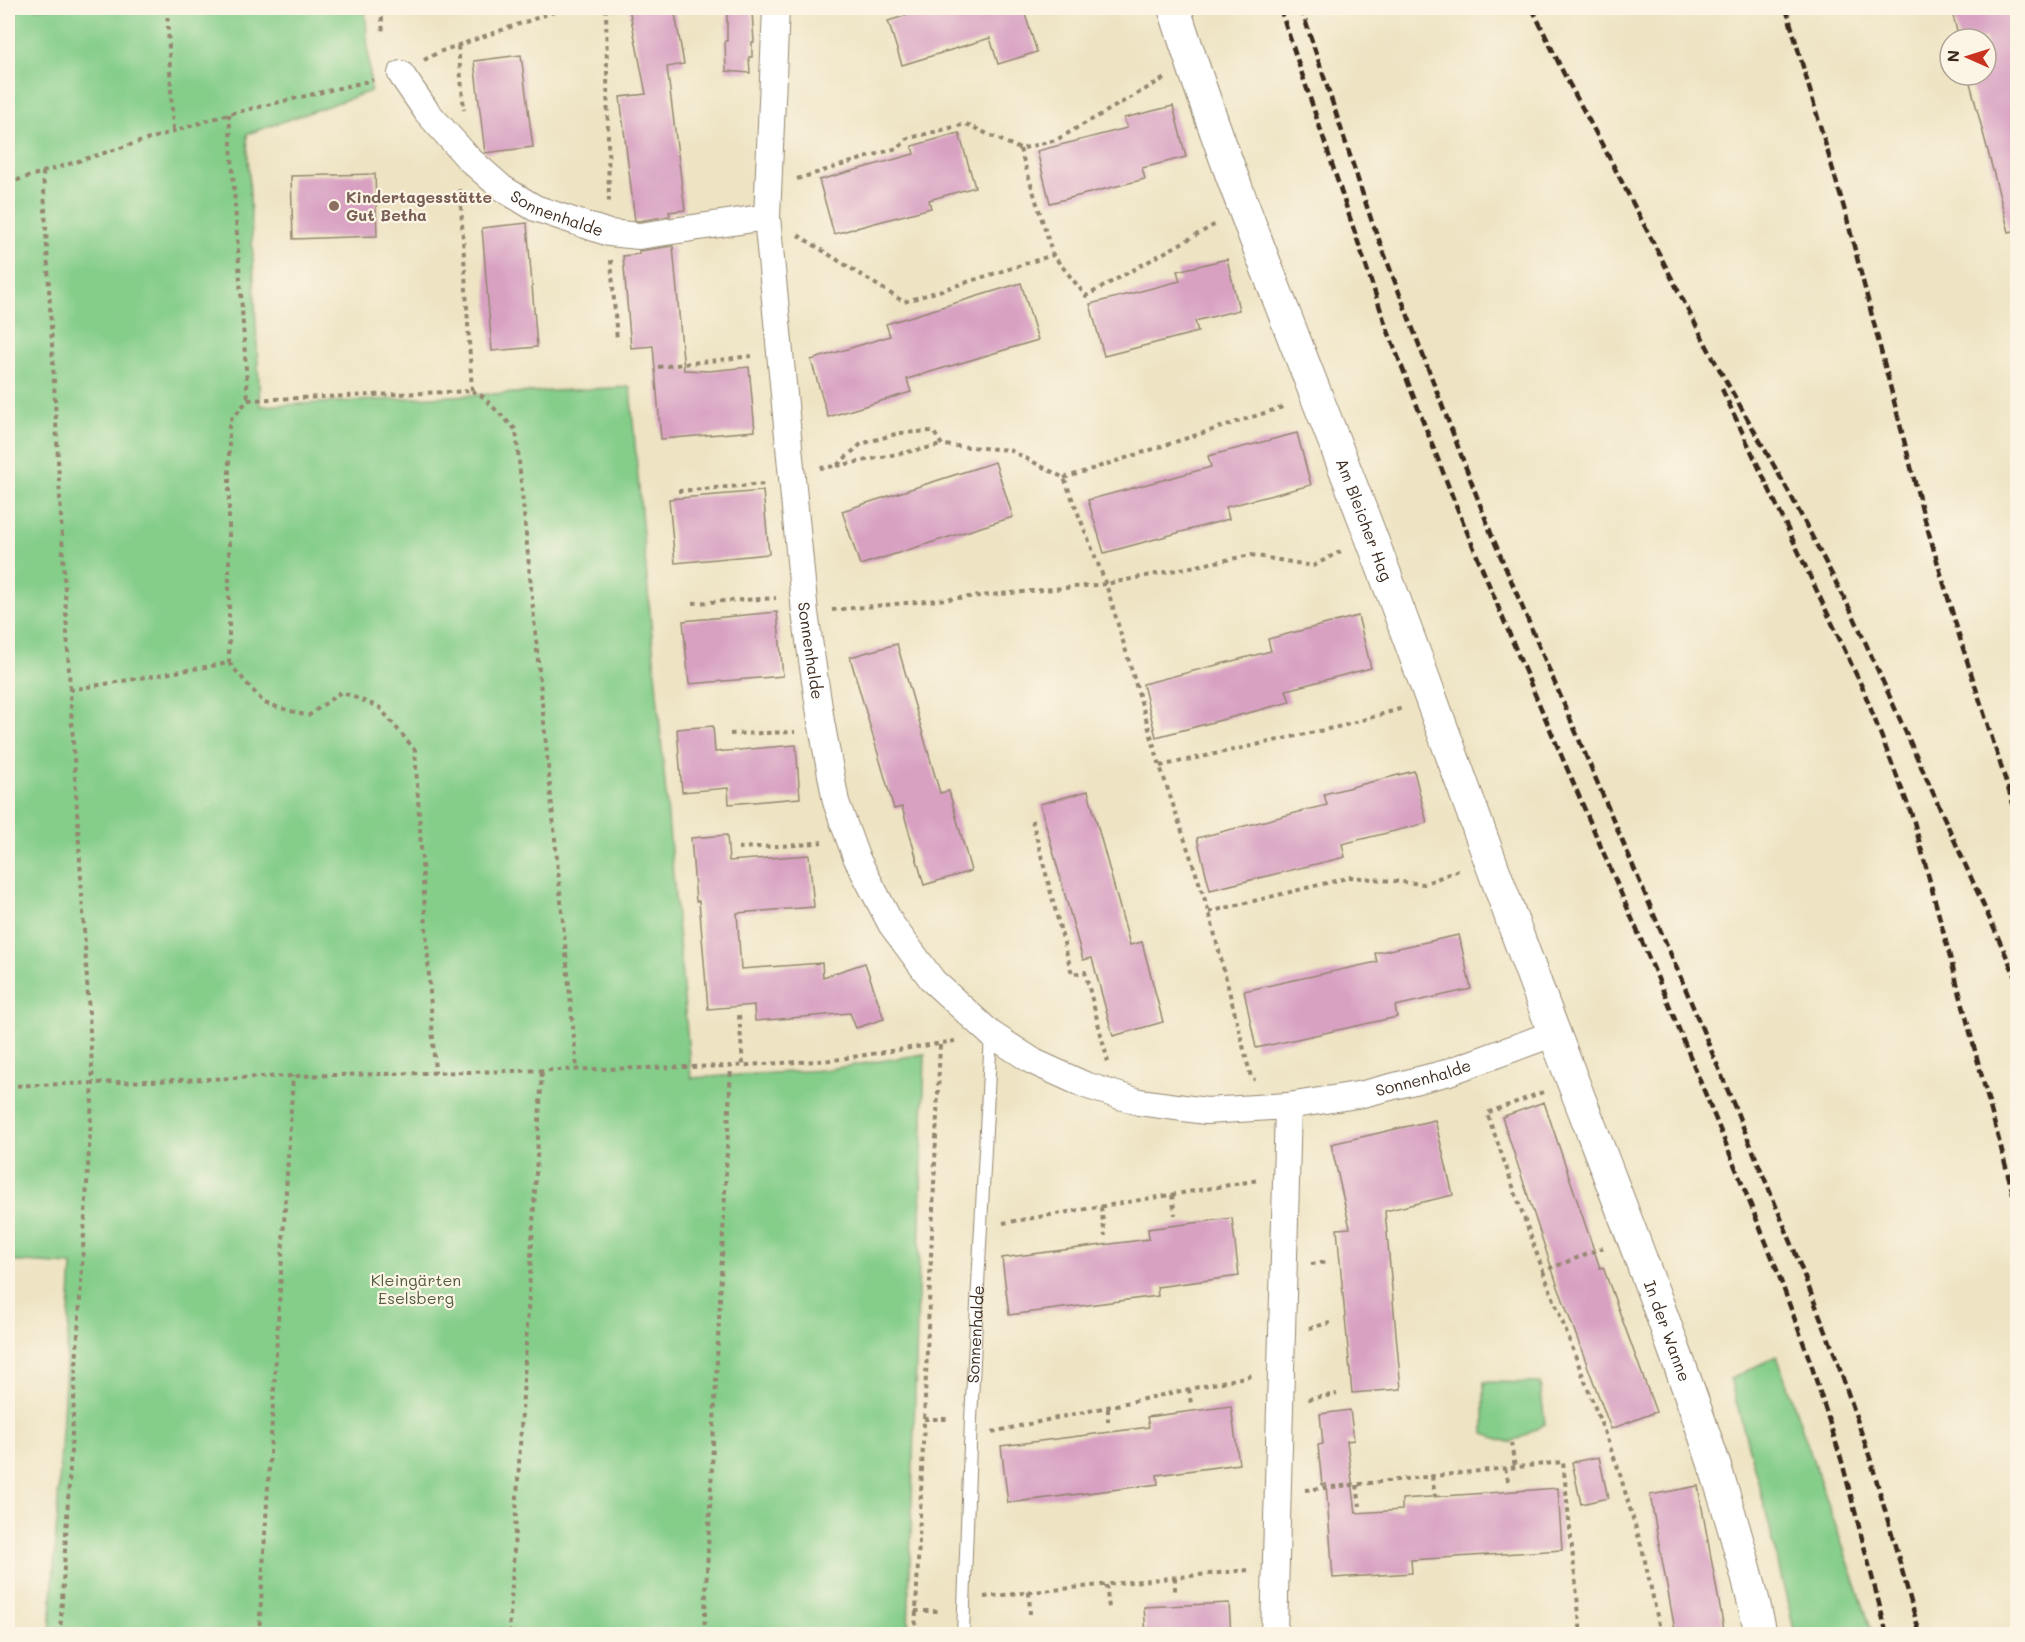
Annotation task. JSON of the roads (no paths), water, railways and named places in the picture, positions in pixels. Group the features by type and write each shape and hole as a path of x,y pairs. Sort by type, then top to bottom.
{"street":[{"name":"Sonnenhalde","path":"776,8 767,217 804,604 823,732 836,802 856,857 891,924 933,981 991,1034 1034,1062 1085,1085 1139,1102 1206,1111 1288,1106 1362,1094 1446,1073 1555,1033"},
{"name":"Am Bleicher Hag","path":"1174,8 1241,200 1373,542 1555,1033"},
{"name":"Sonnenhalde","path":"401,74 427,112 463,152 502,188 535,208 609,233 639,236 767,217"},
{"name":"In der Wanne","path":"1555,1033 1636,1242 1708,1441 1748,1576 1761,1635"},
{"path":"1274,1635 1288,1106"}],"lane":[{"name":"Sonnenhalde","path":"963,1635 970,1436 991,1034"}],"railway":[{"path":"1280,8 1386,326 1455,503 1665,995 1774,1262 1811,1364 1842,1462 1887,1634"},
{"path":"1301,8 1371,219 1492,536 1686,990 1793,1247 1835,1355 1871,1461 1920,1634"},
{"path":"1532,8 1564,74 1713,358 1790,494 1853,615 2018,982"},
{"path":"1786,8 1846,215 1922,510 1962,645 2018,819"},
{"path":"1722,389 1863,689 1913,818 2018,1212"}],"place":[{"name":"Kindertagesstätte Gut Betha","path":"334,206"}],"park label":[{"name":"Kleingärten Eselsberg","path":"416,1289"}]}
